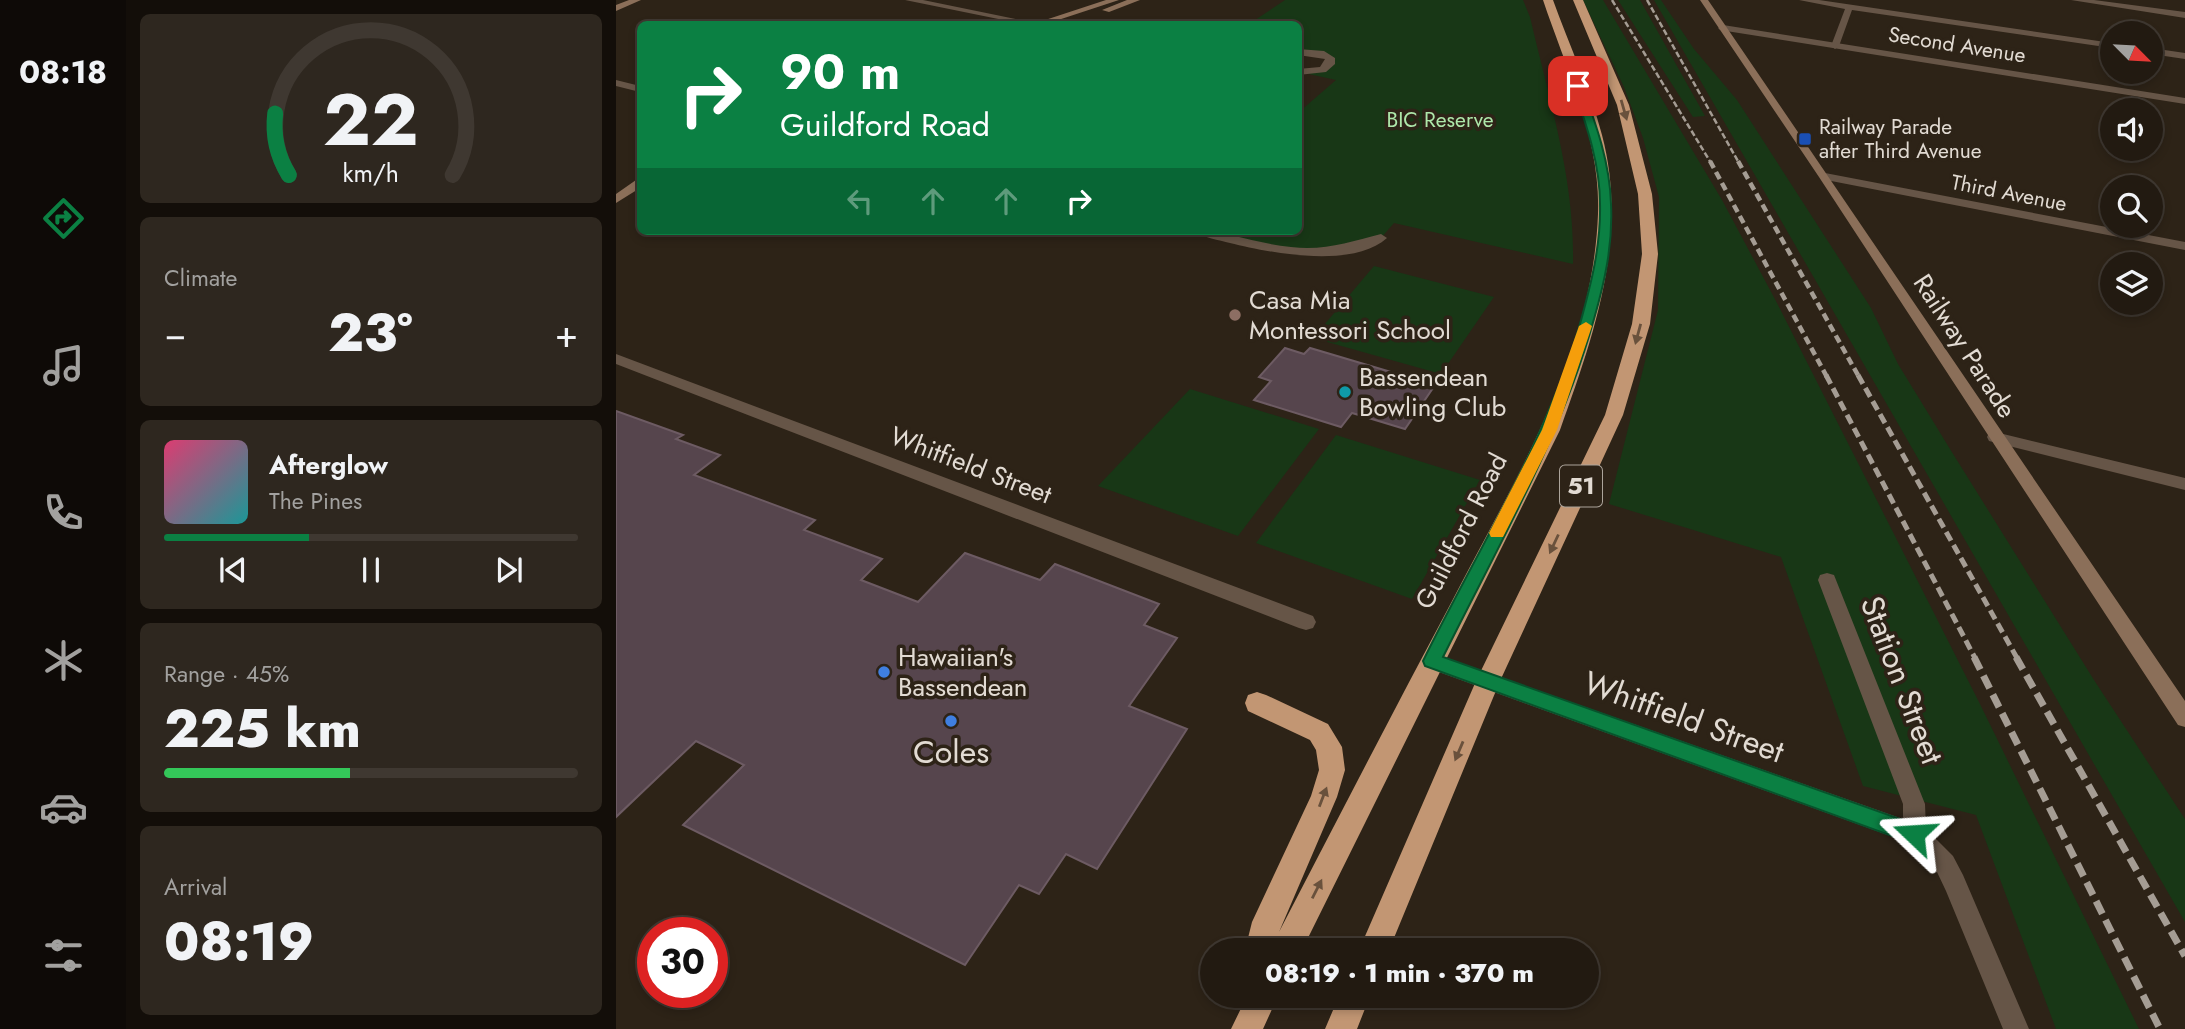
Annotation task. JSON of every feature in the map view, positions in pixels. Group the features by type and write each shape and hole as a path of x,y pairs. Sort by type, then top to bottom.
{"highway":[{"name":"Guildford Road","path":"1292,938 1550,430 1578,354 1602,268 1606,203 1596,137 1548,0"},
{"name":"51","path":"1379,938 1488,681 1614,415 1642,312 1650,254 1645,194 1623,105 1578,0"},
{"path":"1257,703 1319,732 1329,747 1332,770 1324,797 1267,922 1263,938"},
{"path":"1241,1029 1246,1008"},
{"path":"1247,1029 1258,1008"},
{"path":"1341,1029 1350,1008"}],"street":[{"path":"616,8 637,0"},
{"path":"909,0 1021,21"},
{"path":"1047,21 1115,0"},
{"path":"1070,21 1136,0"},
{"name":"Railway Parade","path":"1704,0 2185,718"},
{"path":"2075,0 2185,15"},
{"name":"Second Avenue","path":"1723,28 2185,101"},
{"path":"1302,52 1324,54 1330,58 1330,64 1323,70 1302,72"},
{"path":"616,83 637,88"},
{"path":"616,186 637,173"},
{"name":"Third Avenue","path":"1825,177 2185,246"},
{"path":"616,200 637,185"},
{"path":"1216,235 1271,249 1318,254 1345,251 1381,238"},
{"name":"Whitfield Street","path":"616,359 1306,622"},
{"path":"1995,437 2185,484"},
{"name":"Station Street","path":"1827,580 1914,803 1914,834"},
{"name":"Whitfield Street","path":"1432,661 1914,834"},
{"path":"1914,834 1930,847 1955,883 2016,1029"}],"lane":[{"path":"1803,0 2100,44"},
{"path":"1835,46 1849,8"},
{"path":"2163,53 2185,56"}],"green space":[{"name":"BIC Reserve","path":"1285,0 1523,0 1530,17 1565,170 1573,232 1573,264 1394,223 1381,238 1360,247 1271,249 1217,235 1302,235 1302,109 1336,80 1304,73 1323,70 1330,58 1302,53 1302,21 1254,21"},
{"path":"1583,0 1603,0 1722,200 1980,704 2139,1029 2056,1029 1976,815 1863,786 1781,557 1609,504 1658,310 1659,197 1643,138 1624,87"},
{"path":"1618,0 1640,0 1705,116 1693,117"},
{"path":"1654,0 1661,0 1694,49 1737,100 1871,308 1898,364 1950,449 2094,680 2185,819 2185,922"},
{"path":"1374,266 1494,297 1441,374 1313,338"},
{"path":"1190,389 1319,429 1238,536 1098,486"},
{"path":"1336,435 1480,480 1412,599 1256,543"}],"building":[{"name":"Bassendean Bowling Club","path":"1285,348 1304,354 1310,348 1435,385 1405,429 1352,413 1341,427 1254,400 1271,381 1259,377"},
{"name":"Hawaiian's Bassendean","path":"616,411 683,435 676,439 720,455 694,475 815,520 804,530 882,559 861,580 918,602 965,553 1040,580 1055,564 1159,604 1144,625 1177,638 1129,706 1187,729 1097,869 1066,854 1039,894 1019,885 965,965 683,825 744,765 696,741 616,817"}],"railway":[{"path":"1612,0 1711,163"},
{"path":"1647,0 1739,163"},
{"path":"1710,161 1827,377"},
{"path":"1738,161 1859,377"},
{"path":"1826,375 1975,658"},
{"path":"1858,375 2017,658"},
{"path":"1974,657 2160,1029"},
{"path":"2016,657 2185,956"}],"slow traffic":[{"path":"1497,533 1550,430 1586,326"}],"place":[{"name":"Railway Parade after Third Avenue","path":"1805,139"},
{"name":"Casa Mia Montessori School","path":"1235,315"},
{"name":"Bassendean Bowling Club","path":"1345,392"},
{"name":"Hawaiian's Bassendean","path":"884,672"},
{"name":"Coles","path":"951,721"}],"route":[{"path":"1578,86 1596,137 1606,203 1602,268 1578,354 1550,430 1432,661 1914,834"}]}
